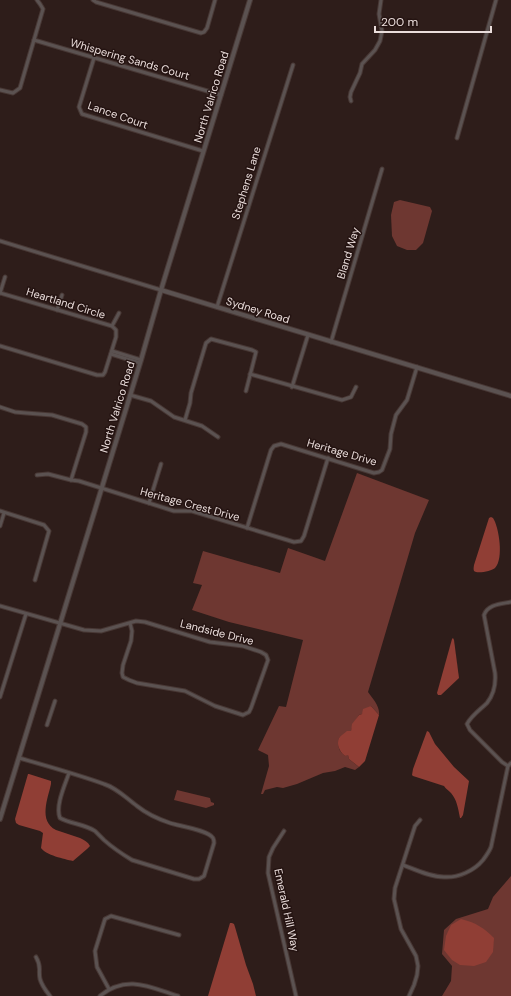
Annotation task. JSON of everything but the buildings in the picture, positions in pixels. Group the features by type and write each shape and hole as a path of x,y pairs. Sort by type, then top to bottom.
{"street":[{"path":"0,90 13,93 20,88 42,12 42,7 37,0"},
{"path":"93,0 201,33 207,28 215,0"},
{"name":"North Valrico Road","path":"0,819 250,0"},
{"path":"351,101 351,92 360,73 362,64 375,50 380,41 382,30 379,14 381,0"},
{"path":"457,138 496,0"},
{"name":"Whispering Sands Court","path":"34,40 220,95"},
{"name":"Lance Court","path":"94,58 79,107 82,114 203,151"},
{"name":"Stephens Lane","path":"217,307 293,65"},
{"name":"Bland Way","path":"331,342 382,169"},
{"name":"Sydney Road","path":"0,241 511,396"},
{"path":"0,293 5,277"},
{"name":"Heartland Circle","path":"0,293 112,326 116,330 116,337 103,375 97,375 0,346"},
{"path":"58,310 62,295"},
{"path":"112,326 119,313"},
{"path":"292,387 308,335"},
{"path":"185,420 206,343 212,339 256,352 246,391"},
{"path":"111,353 140,362"},
{"name":"Heritage Drive","path":"247,528 271,450 274,446 281,444 374,473 382,470 390,449 391,434 396,415 407,400 417,367"},
{"path":"250,374 342,400 351,397 356,387"},
{"path":"130,395 151,401 174,417 202,426 218,437"},
{"path":"0,407 20,412 52,415 82,424 86,427 86,432 70,480"},
{"name":"Heritage Crest Drive","path":"37,475 48,474 79,482 174,511 192,511 294,542 301,540 304,536 328,458"},
{"path":"149,503 161,464"},
{"path":"0,526 2,512 44,525 49,531 35,580"},
{"path":"402,866 432,876 444,878 451,877 464,874 477,866 487,855 491,847 510,764 502,762 492,753 470,730 467,724 470,718 487,702 496,683 484,615 486,610 490,607 511,602"},
{"name":"Landside Drive","path":"0,606 84,630 101,631 136,621 145,622 210,642 243,646 261,652 266,655 268,660 249,712 243,715 215,706 185,691 137,683 123,677 123,665 131,641 132,631 130,623"},
{"path":"0,697 26,614"},
{"path":"47,724 55,701"},
{"path":"19,758 106,784 150,815 212,836 214,844 204,876 194,879 132,860 113,848 95,831 60,818 58,814 58,807 69,773"},
{"path":"409,996 418,975 418,966 416,956 401,928 394,899 395,888 415,826 420,820"},
{"name":"Emerald Hill Way","path":"284,830 272,848 269,857 268,873 296,996"},
{"path":"109,989 97,967 95,951 105,919 111,916 179,936"},
{"path":"36,957 40,964 42,986 50,996"},
{"path":"100,996 109,989 132,983 178,996"},
{"path":"159,996 161,991"}],"shaded area":[{"path":"400,200 430,207 432,211 423,243 416,250 407,250 397,246 392,236 391,215 394,202"},
{"path":"357,473 429,500 415,533 368,692 377,706 379,715 371,706 359,715 353,724 351,731 339,738 341,752 345,756 348,754 349,759 359,767 355,770 345,767 335,771 323,773 297,784 283,788 277,787 265,790 263,794 261,794 269,766 268,755 258,750 279,706 286,707 303,640 229,622 192,610 202,585 193,583 203,551 280,573 288,548 325,561"},
{"path":"491,517 495,522 499,535 500,551 498,564 491,570 476,572 474,571 474,565 489,518"},
{"path":"453,638 459,678 441,695 438,695 437,693"},
{"path":"371,706 379,715 365,761 359,767 349,759 348,755 345,756 338,746 338,741 339,738 347,731 351,731 352,724 359,715 362,714 363,709"},
{"path":"427,731 435,744 454,767 469,781 463,815 461,818 455,798 444,786 412,775"},
{"path":"28,774 51,781 46,809 47,821 50,826 56,830 87,842 90,846 73,861 47,853 41,848 43,833 16,823 15,819"},
{"path":"177,790 210,798 214,805 206,808 174,800"},
{"path":"511,876 511,996 442,996 451,981 452,966 442,954 444,930 456,919 488,909 493,897"},
{"path":"461,919 479,926 494,938 493,952 486,962 474,966 460,965 452,960 444,950 446,936 451,925"},
{"path":"230,923 234,924 256,996 208,996"}]}
